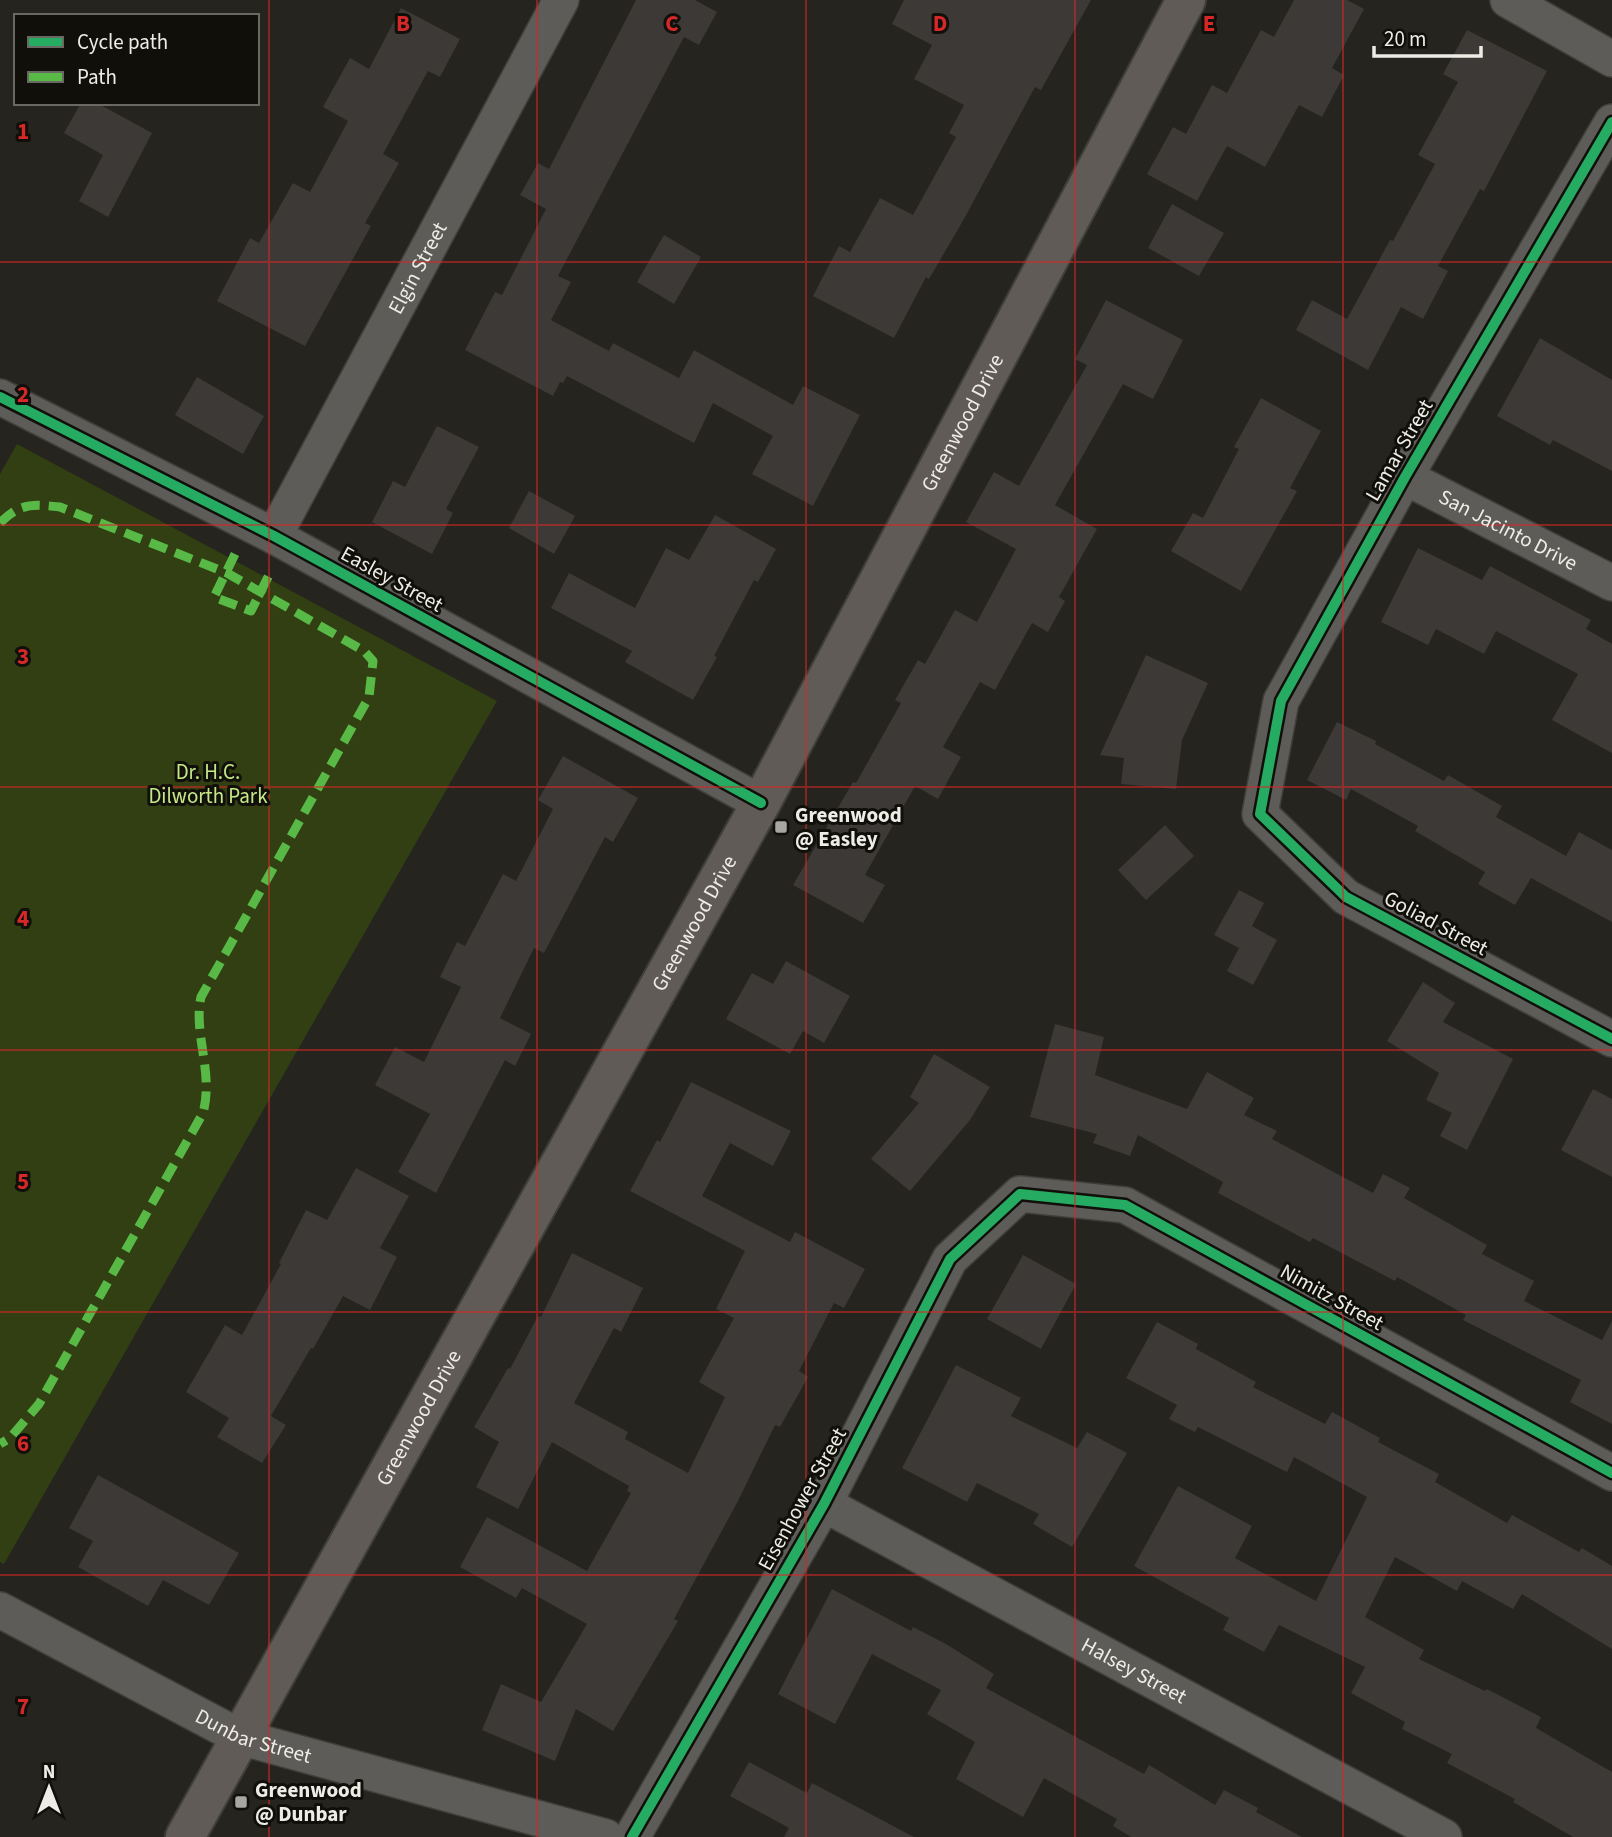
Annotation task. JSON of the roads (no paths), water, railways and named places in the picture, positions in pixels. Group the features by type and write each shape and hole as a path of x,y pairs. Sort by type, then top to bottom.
{"main road":[{"name":"Greenwood Drive","path":"185,1837 761,803 1186,0"}],"street":[{"name":"Elgin Street","path":"274,536 561,0"},
{"path":"1508,0 1612,59"},
{"name":"Lamar Street","path":"1260,814 1281,701 1405,477 1612,122"},
{"name":"Easley Street","path":"0,397 274,536 761,803"},
{"name":"San Jacinto Drive","path":"1405,477 1612,583"},
{"name":"Goliad Street","path":"1260,814 1346,897 1612,1040"},
{"name":"Nimitz Street","path":"1020,1194 1125,1205 1612,1473"},
{"name":"Eisenhower Street","path":"632,1837 824,1504 950,1259 1020,1194"},
{"name":"Halsey Street","path":"824,1504 1444,1837"},
{"name":"Dunbar Street","path":"0,1610 240,1737 606,1837"}],"place":[{"name":"Greenwood @ Easley","path":"781,827"},
{"name":"Greenwood @ Dunbar","path":"241,1802"}],"park label":[{"name":"Dr. H.C. Dilworth Park","path":"208,784"}]}
